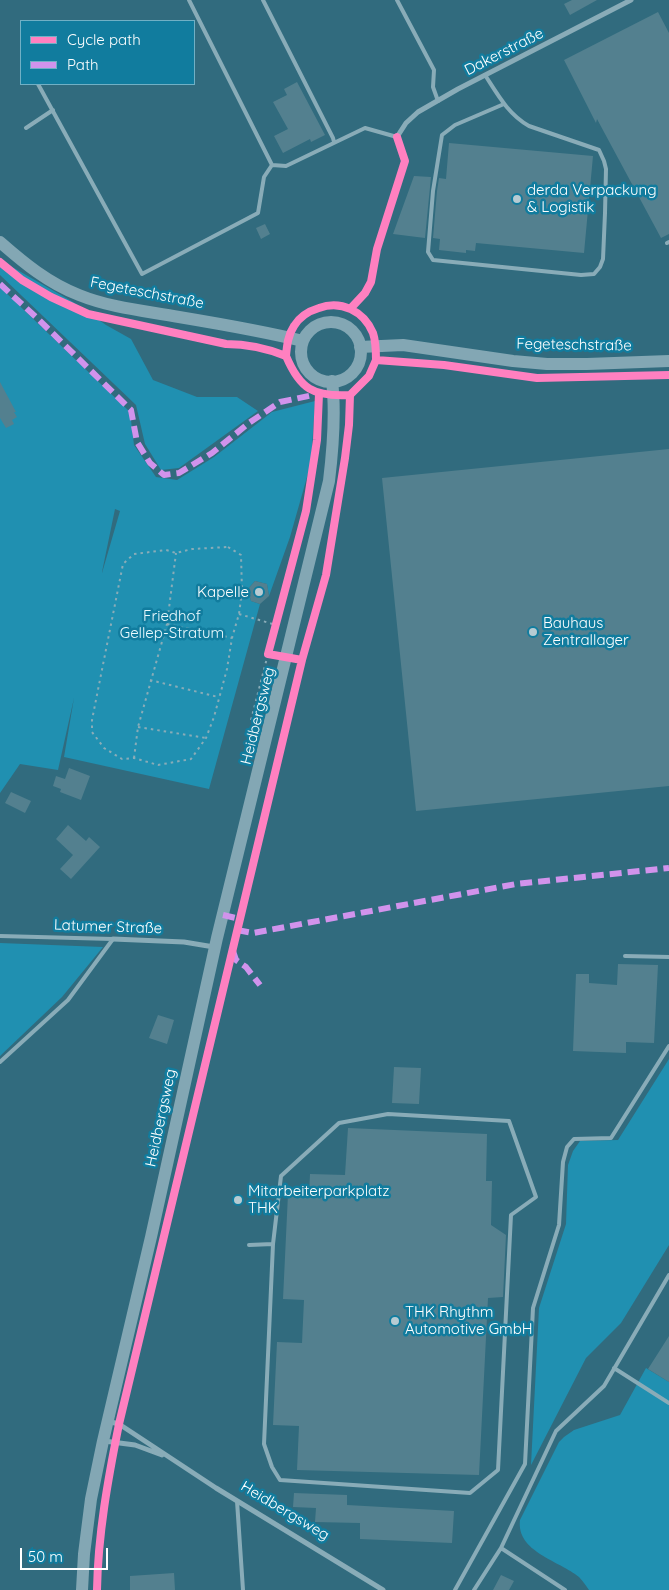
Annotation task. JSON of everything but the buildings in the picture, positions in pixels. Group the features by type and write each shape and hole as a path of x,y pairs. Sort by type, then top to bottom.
{"street":[{"name":"Dakerstraße","path":"397,137 406,123 418,112 485,75 631,0"},
{"name":"Fegeteschstraße","path":"0,242 30,269 64,288 94,300 125,308 234,326 303,341"},
{"path":"324,322 343,324 357,337 360,346 358,364 354,371 340,380 332,382 313,376 302,360 303,341 315,326 324,322"},
{"name":"Fegeteschstraße","path":"360,346 402,345 547,364 669,361"},
{"name":"Heidbergsweg","path":"172,1458 135,1446 103,1441 151,1237 215,947 329,480 333,452 332,382"},
{"name":"Latumer Straße","path":"113,940 184,942 215,947"},
{"name":"Heidbergsweg","path":"107,1421 119,1424 237,1501 383,1590"},
{"path":"82,1590 84,1554 90,1508 103,1441"}],"lane":[{"path":"189,0 272,165"},
{"path":"263,0 334,142"},
{"path":"397,0 434,70 433,87 438,101"},
{"path":"485,75 510,113 529,126 599,150 606,168 604,259 594,274 581,275 433,260 428,252 433,191 442,136 455,125 504,104"},
{"path":"39,85 142,274 258,213 264,177 272,165"},
{"path":"26,128 53,110"},
{"path":"272,165 286,166 365,128 397,137"},
{"name":"Latumer Straße","path":"0,936 113,940"},
{"path":"0,1062 68,1000 113,940"},
{"path":"625,956 669,957"},
{"path":"455,1590 525,1464 533,1308 559,1225 563,1162 567,1147 574,1139 611,1138 669,1046"},
{"path":"388,1114 509,1121 536,1197 511,1215 498,1470 470,1493 280,1480 272,1467 264,1444 273,1244 281,1176 339,1123 388,1114"},
{"path":"250,1245 273,1244"},
{"path":"474,1590 501,1548 556,1431 604,1386 669,1275"},
{"path":"614,1368 669,1403"},
{"path":"237,1501 244,1590"},
{"path":"501,1548 564,1590"}],"path":[{"path":"228,547 240,555 242,590 239,614 219,698 206,738 191,759 158,765 134,758 122,759 104,748 92,732 92,720 123,564 134,554 166,550 176,553 192,549 228,547"},
{"path":"134,758 138,726 167,624 176,553"},
{"path":"239,614 276,625"},
{"path":"167,624 232,638"},
{"path":"251,720 268,654"},
{"path":"150,680 219,698"},
{"path":"138,726 206,738"}],"green space":[{"path":"0,260 73,302 106,325 131,339 153,380 197,397 237,397 258,411 179,468 161,470 145,444 136,405 0,275"},
{"name":"Friedhof Gellep-Stratum","path":"0,287 130,412 134,445 156,477 177,480 214,457 272,412 315,401 311,463 290,537 269,596 267,584 255,581 248,589 251,601 260,604 209,789 64,757 74,698 58,770 20,764 0,793","holes":["115,509 120,511 102,573"]},
{"path":"0,943 103,947 62,997 0,1056"},
{"path":"669,1059 669,1245 621,1323 586,1358 531,1465 539,1308 566,1224 568,1165 573,1151 580,1141 618,1140"},
{"path":"646,1368 669,1382 669,1590 589,1590 579,1577 571,1571 532,1548 525,1540 521,1531 520,1520 559,1442 574,1430 620,1415"}],"marked path":[{"path":"0,284 131,410 137,442 150,463 164,475 179,473 212,453 249,423 280,402 318,394"},
{"path":"237,930 253,933 516,884 669,868"},
{"path":"223,915 240,919"},
{"path":"233,951 236,960 246,967 260,985"}],"cycle path":[{"path":"351,308 365,293 371,282 377,249 405,161 397,137"},
{"path":"0,262 22,280 51,297 88,314 226,344 256,347 286,356 297,376 309,389 326,394 350,395 369,376 376,360 444,365 537,378 669,375"},
{"path":"286,356 290,333 299,319 315,309 335,305 358,313 369,325 375,340 376,360"},
{"path":"302,660 268,654 306,511 317,440 319,394"},
{"path":"97,1590 107,1486 119,1424 302,660 326,575 345,458 350,395"}],"place":[{"name":"derda Verpackung & Logistik","path":"517,199"},
{"name":"Kapelle","path":"259,592"},
{"name":"Bauhaus Zentrallager","path":"533,632"},
{"name":"Mitarbeiterparkplatz THK","path":"238,1200"},
{"name":"THK Rhythm Automotive GmbH","path":"395,1321"}]}
